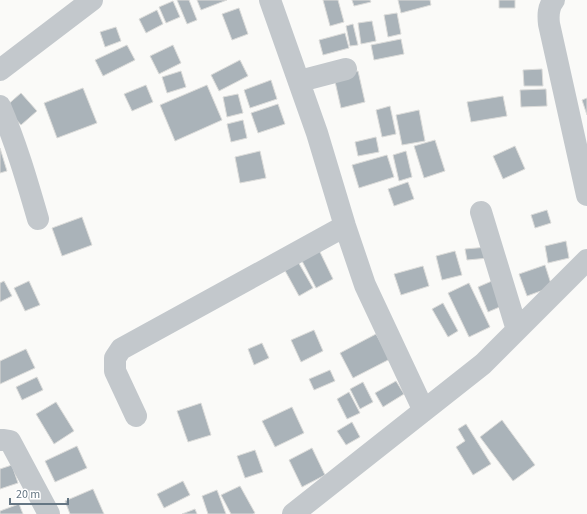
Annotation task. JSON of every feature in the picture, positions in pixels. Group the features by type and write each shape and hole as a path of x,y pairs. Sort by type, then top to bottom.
{"street":[{"path":"0,70 92,0"},
{"path":"270,0 300,81 364,285 424,411"},
{"path":"554,0 551,3 548,14 549,24 587,195"},
{"path":"300,81 346,69"},
{"path":"0,106 10,130 38,220"},
{"path":"481,212 517,330"},
{"path":"136,416 115,371 114,358 121,349 345,226"},
{"path":"293,514 483,364 587,260"},
{"path":"0,440 10,441 49,514"}],"building":[{"path":"177,0 189,0 197,20 187,24"},
{"path":"197,0 227,0 201,10"},
{"path":"323,0 338,0 344,22 330,26"},
{"path":"352,0 370,0 371,2 354,6"},
{"path":"398,0 430,0 431,5 401,13"},
{"path":"499,0 515,0 515,8 499,8"},
{"path":"173,1 180,17 166,23 159,7"},
{"path":"239,8 248,34 232,40 222,14"},
{"path":"157,10 163,24 146,33 139,19"},
{"path":"397,13 401,34 388,37 384,15"},
{"path":"372,21 376,41 361,44 358,23"},
{"path":"353,24 358,45 350,46 346,26"},
{"path":"116,27 121,41 105,47 100,32"},
{"path":"345,33 349,48 323,55 319,40"},
{"path":"401,39 404,54 374,60 371,45"},
{"path":"127,45 135,60 103,76 95,60"},
{"path":"173,45 181,63 159,74 150,56"},
{"path":"240,60 248,76 219,91 211,75"},
{"path":"542,69 543,86 524,86 523,70"},
{"path":"181,71 186,87 167,93 162,77"},
{"path":"358,71 365,102 341,108 334,77"},
{"path":"271,80 277,99 250,108 244,90"},
{"path":"146,85 153,102 132,111 124,94"},
{"path":"207,85 222,120 175,141 160,105"},
{"path":"83,88 97,123 57,138 44,103"},
{"path":"546,89 547,106 521,107 520,90"},
{"path":"21,93 37,111 21,125 5,107"},
{"path":"238,94 243,113 227,117 223,97"},
{"path":"503,96 507,116 471,122 467,102"},
{"path":"587,98 587,115 582,100"},
{"path":"278,104 285,124 258,133 251,113"},
{"path":"390,106 396,134 382,137 376,110"},
{"path":"419,110 425,141 402,145 396,115"},
{"path":"243,120 247,138 231,142 227,124"},
{"path":"376,137 379,152 358,156 355,142"},
{"path":"435,140 445,171 424,178 414,146"},
{"path":"515,146 525,169 503,179 493,156"},
{"path":"0,148 7,171 0,173"},
{"path":"260,151 266,178 240,183 235,157"},
{"path":"406,151 412,177 399,181 393,155"},
{"path":"387,155 394,177 359,188 352,165"},
{"path":"408,182 414,199 394,206 388,189"},
{"path":"547,210 551,223 535,228 531,215"},
{"path":"82,217 92,245 62,256 52,228"},
{"path":"566,241 569,258 548,263 545,246"},
{"path":"488,247 489,258 467,260 465,249"},
{"path":"319,250 333,279 316,288 301,259"},
{"path":"455,251 462,275 442,280 436,256"},
{"path":"297,260 313,288 299,296 283,267"},
{"path":"545,265 552,287 527,296 519,274"},
{"path":"423,266 429,286 401,295 394,274"},
{"path":"4,281 12,296 0,302 0,283"},
{"path":"29,281 40,305 25,311 14,288"},
{"path":"492,281 502,306 488,312 478,287"},
{"path":"469,283 490,327 469,337 448,293"},
{"path":"443,303 458,331 448,337 432,309"},
{"path":"314,330 323,351 301,362 291,340"},
{"path":"376,334 390,359 353,378 340,353"},
{"path":"262,343 269,358 254,365 248,349"},
{"path":"26,349 35,368 0,384 0,361"},
{"path":"330,370 335,381 314,390 309,379"},
{"path":"37,377 43,390 22,400 16,387"},
{"path":"396,381 404,394 383,407 375,393"},
{"path":"363,382 373,402 360,409 350,389"},
{"path":"349,392 360,413 347,419 337,399"},
{"path":"56,402 74,431 54,444 36,414"},
{"path":"201,403 211,435 188,442 177,411"},
{"path":"292,407 304,433 275,447 262,421"},
{"path":"502,420 535,465 513,481 480,437"},
{"path":"352,422 360,437 346,445 337,431"},
{"path":"466,424 491,464 473,475 456,447 465,441 458,429"},
{"path":"77,446 87,468 55,482 45,461"},
{"path":"312,448 325,475 302,487 289,460"},
{"path":"255,450 263,472 245,478 237,456"},
{"path":"12,465 18,483 0,489 0,469"},
{"path":"183,481 190,495 164,508 157,494"},
{"path":"240,486 255,513 231,514 221,495"},
{"path":"93,489 104,514 70,514 65,501"},
{"path":"217,490 226,514 208,514 202,496"},
{"path":"19,504 23,514 0,514 0,511"},
{"path":"195,509 197,514 182,514"}]}
